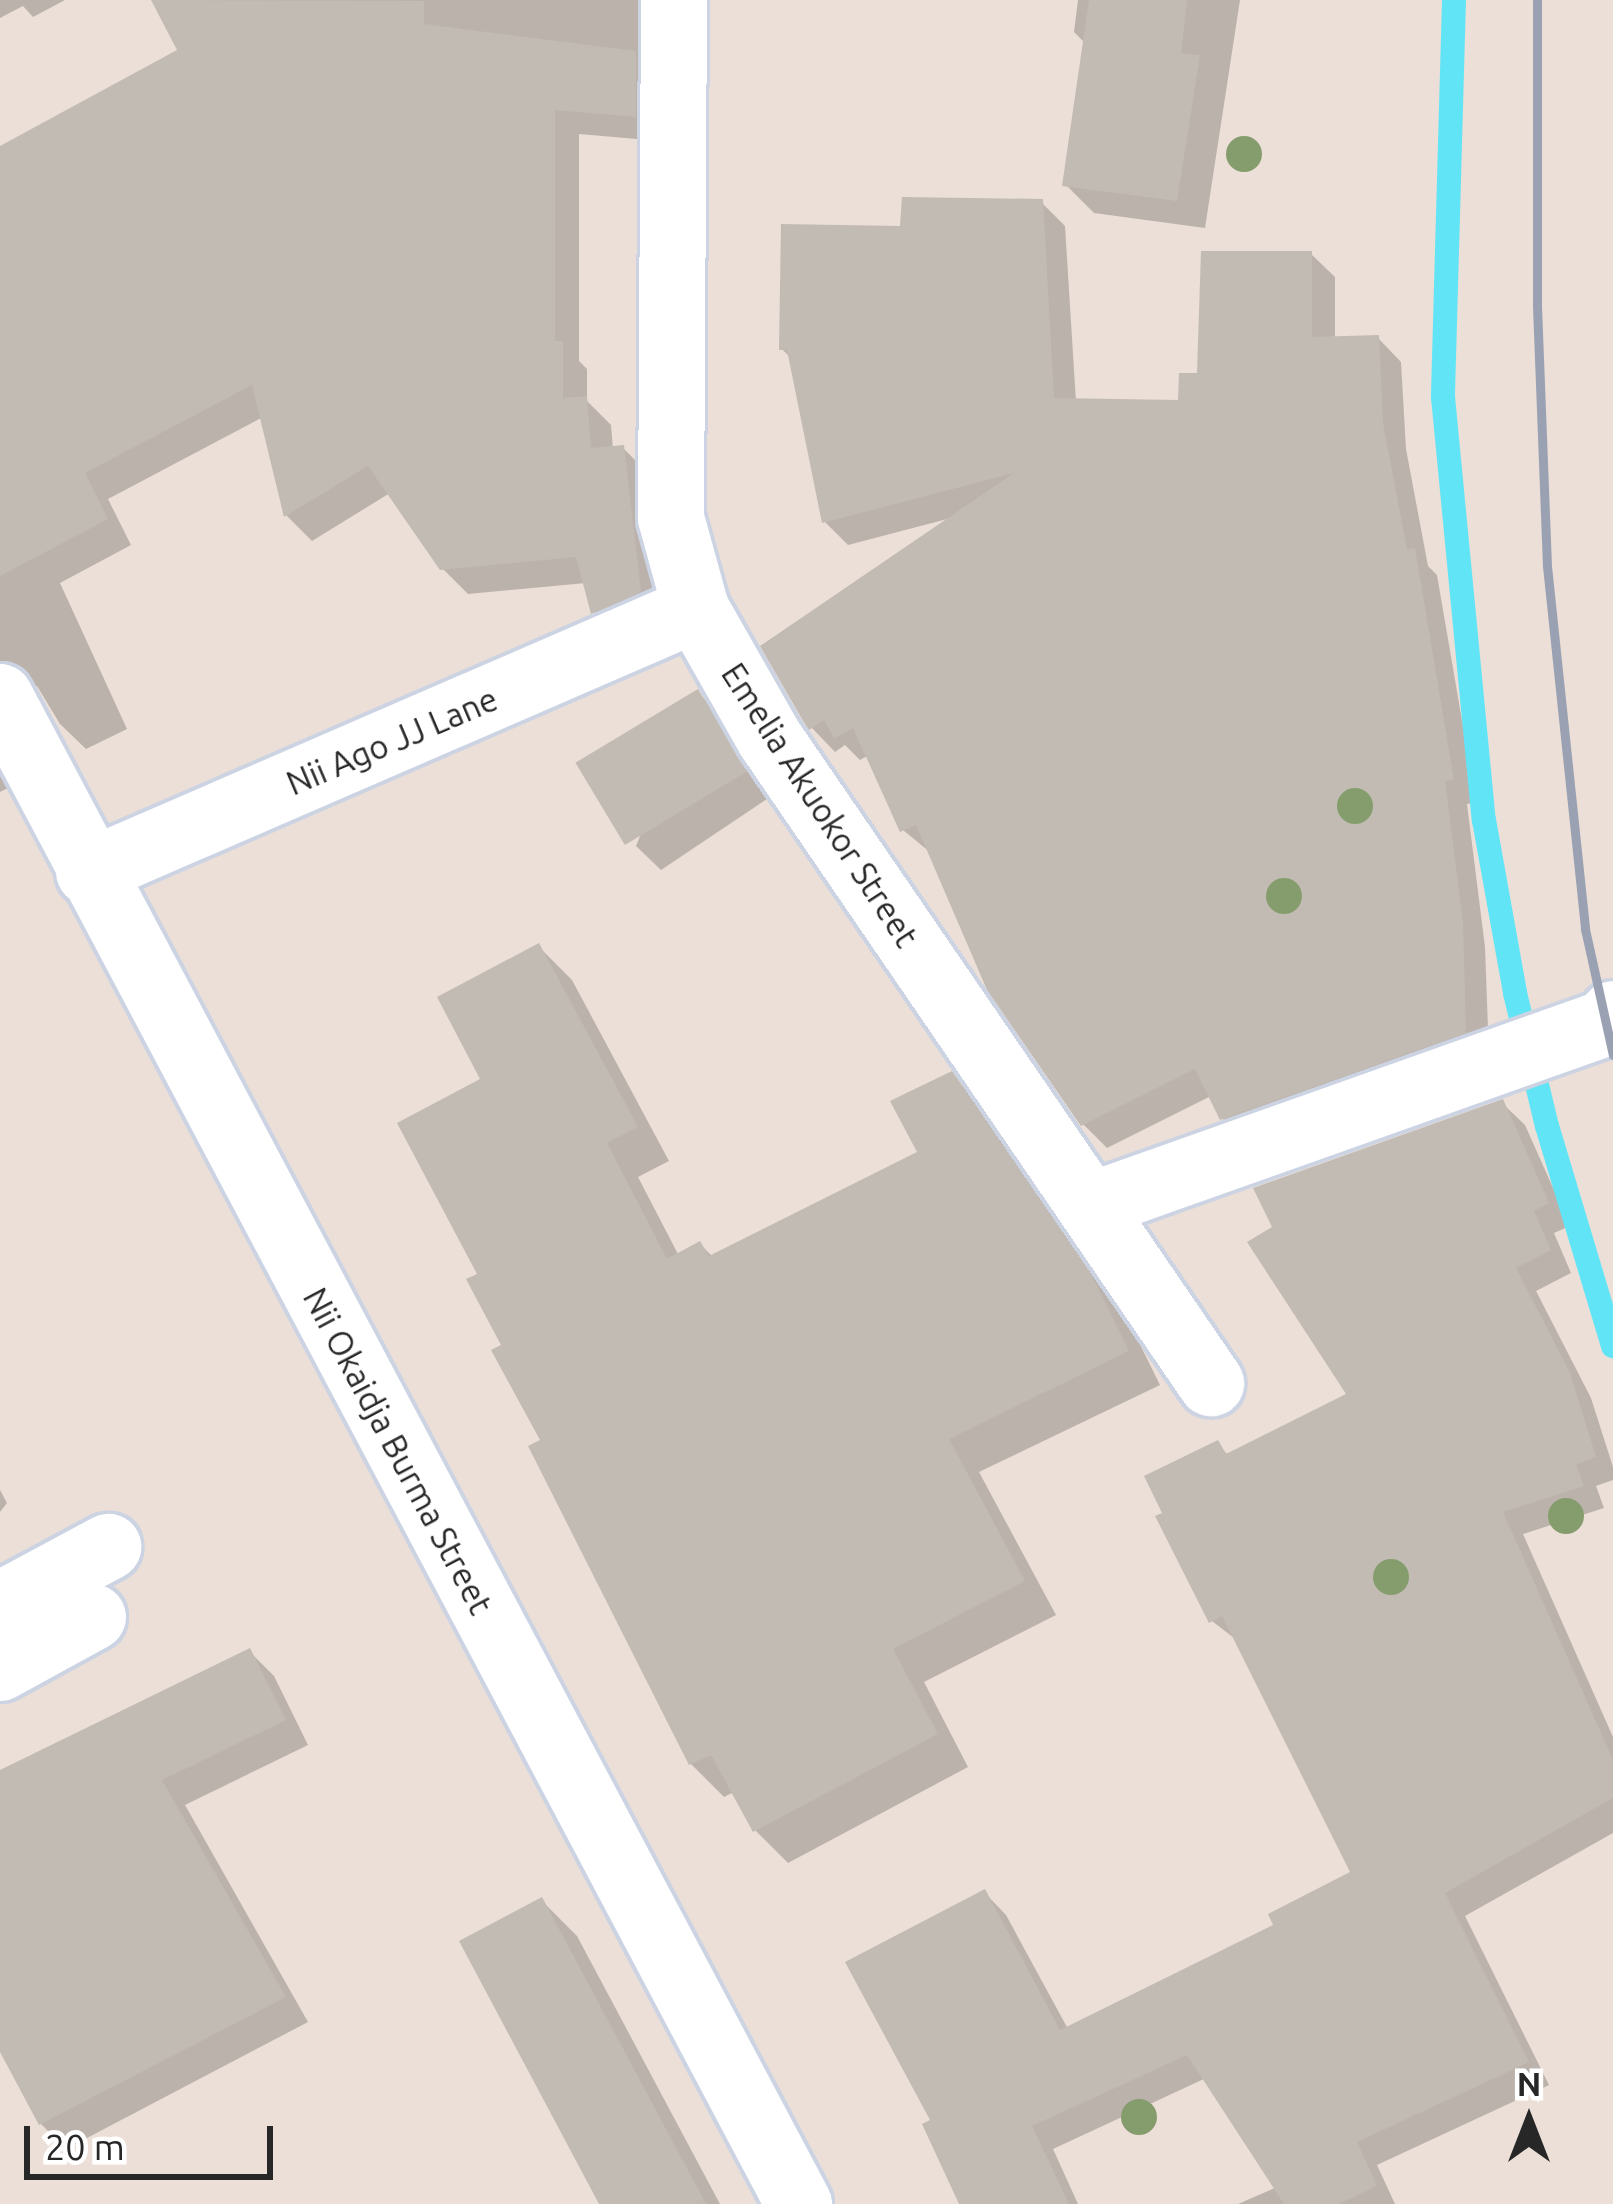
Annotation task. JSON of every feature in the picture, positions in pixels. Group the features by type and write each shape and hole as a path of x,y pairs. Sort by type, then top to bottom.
{"street":[{"name":"Emelia Akuokor Street","path":"674,0 671,518 696,609 770,740 1211,1383"},
{"name":"Nii Ago JJ Lane","path":"88,872 696,609"},
{"name":"Nii Okaidja Burma Street","path":"0,697 88,872 799,2204"},
{"path":"1090,1206 1610,1018"},
{"path":"0,1605 108,1547"},
{"path":"0,1668 93,1617"}],"building":[{"path":"151,0 424,1 424,24 636,51 636,117 555,110 555,341 563,341 563,398 587,396 591,448 624,445 641,592 591,614 576,557 440,570 368,466 284,517 252,385 85,473 108,519 0,576 0,146 177,50"},
{"path":"1089,0 1187,0 1181,53 1200,55 1177,201 1062,186"},
{"path":"902,197 1043,199 1054,398 1178,400 1179,373 1197,373 1201,251 1312,251 1312,337 1379,335 1383,423 1407,549 1415,548 1454,780 1445,781 1463,922 1466,1033 1220,1120 1195,1069 1081,1126 987,990 916,825 900,832 853,728 834,738 824,720 809,730 760,646 1014,473 822,523 787,350 779,350 781,224 900,226"},
{"path":"698,689 747,771 625,845 575,763"},
{"path":"539,943 638,1127 607,1143 667,1259 700,1241 709,1256 917,1152 890,1101 952,1071 1091,1274 1129,1351 949,1439 1025,1581 893,1649 938,1734 753,1832 711,1755 689,1765 528,1446 540,1440 491,1350 501,1345 466,1279 477,1274 397,1123 480,1079 437,997"},
{"path":"1503,1099 1549,1203 1534,1211 1551,1250 1516,1268 1570,1373 1596,1457 1576,1464 1584,1486 1503,1512 1613,1760 1613,1798 1445,1893 1529,2062 1357,2142 1377,2186 1339,2204 1284,2204 1187,2055 1032,2126 1069,2204 959,2204 922,2124 930,2120 845,1962 985,1889 1060,2030 1273,1925 1268,1914 1350,1872 1222,1616 1209,1623 1155,1516 1162,1513 1144,1476 1218,1440 1226,1454 1346,1394 1247,1242 1272,1227 1253,1188"},
{"path":"250,1648 286,1720 162,1780 286,1997 39,2125 0,2052 0,1770"},
{"path":"542,1897 706,2204 599,2204 459,1941"}],"waterway":[{"path":"1454,0 1443,397 1484,820 1515,993 1547,1126 1613,1346"}],"railway":[{"path":"1537,0 1537,306 1547,566 1585,929 1613,1055"}]}
